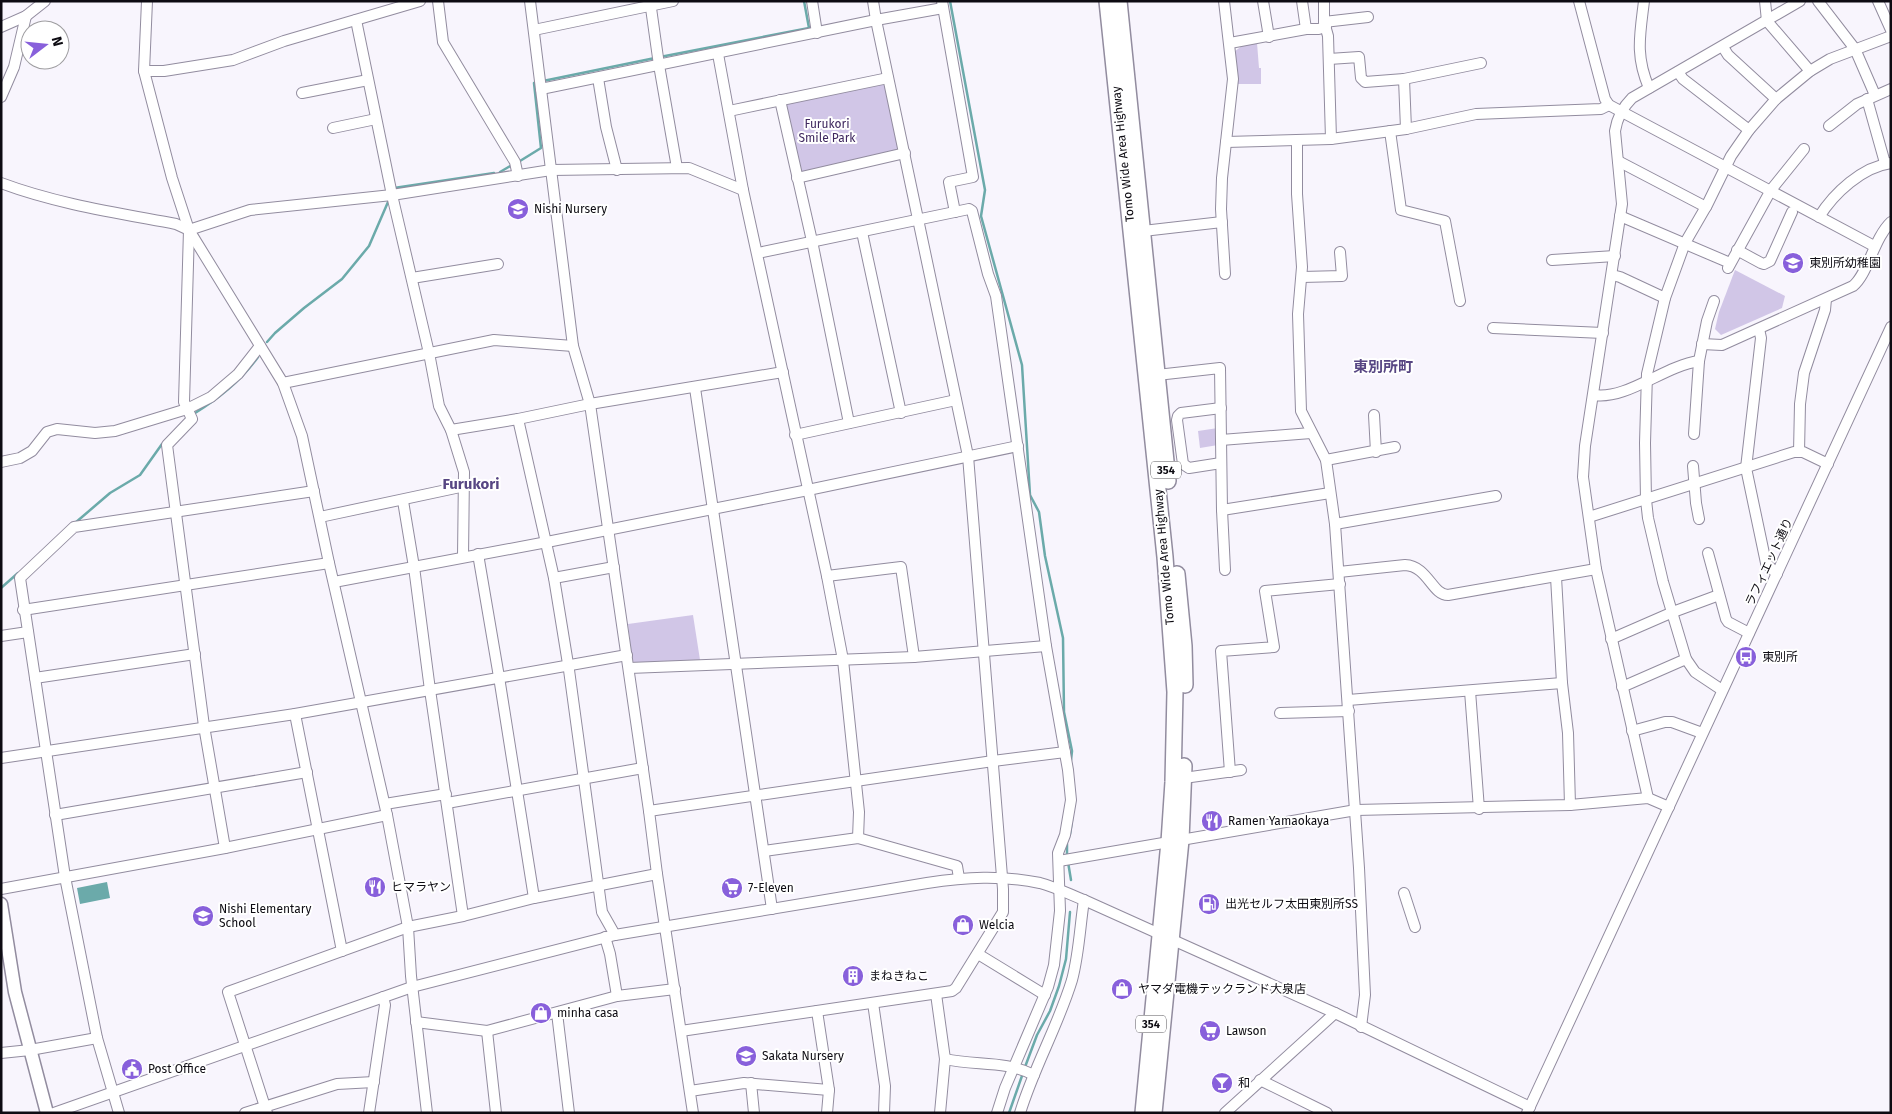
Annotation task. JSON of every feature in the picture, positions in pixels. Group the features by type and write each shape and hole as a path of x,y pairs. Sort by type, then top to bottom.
{"highway":[{"name":"Tomo Wide Area Highway","path":"1107,1 1165,557 1176,692 1175,841"},
{"name":"Tomo Wide Area Highway","path":"1119,1 1184,646 1184,778 1175,841 1166,937 1154,1113"},
{"name":"Tomo Wide Area Highway","path":"1143,1113 1166,937"}],"main road":[{"path":"1,904 15,992 47,1113"}],"street":[{"path":"1,27 26,16 45,1"},
{"path":"147,1 144,71 172,178 189,230 284,383 302,436 329,563 385,804 408,927 412,987 427,1113"},
{"path":"144,71 164,71 233,60 284,41 420,1"},
{"path":"438,1 443,42 515,162 518,176"},
{"path":"530,1 573,346 590,404 693,1113"},
{"path":"534,30 651,4 673,1"},
{"path":"812,1 817,33"},
{"path":"681,1031 952,991 956,988 978,954 1004,908 968,456 872,1"},
{"path":"1224,1 1230,43 1232,91 1222,178 1222,222 1226,274"},
{"path":"1263,1 1269,37"},
{"path":"1302,1 1306,29"},
{"path":"1324,1 1325,24 1328,36 1331,139"},
{"path":"1579,1 1605,99 1609,105 1874,246"},
{"path":"1644,1 1638,46 1649,88"},
{"path":"1765,1 1767,22 1810,71"},
{"path":"1648,798 1596,569 1583,477 1583,463 1622,204 1615,131 1617,120 1632,98 1767,22 1800,1"},
{"path":"1818,1 1855,49 1871,97 1888,163 1865,172 1845,186 1819,217"},
{"path":"1878,1 1891,30"},
{"path":"651,4 659,65 677,168"},
{"path":"541,89 718,54 943,5 972,177 949,182 955,212"},
{"path":"1,97 14,67 26,16"},
{"path":"1230,43 1306,29 1319,29 1325,24 1368,17"},
{"path":"356,20 392,195 429,353 439,406 451,430 464,472 463,557"},
{"path":"1722,690 1695,672 1686,659 1652,540 1646,500 1648,367 1665,298 1675,266 1685,243 1706,207 1731,156 1749,130 1776,99 1810,71 1830,59 1891,36"},
{"path":"1723,47 1728,55 1776,99"},
{"path":"718,54 743,190 827,576 843,660 859,812 858,838"},
{"path":"1329,59 1359,57 1361,78 1365,82 1404,79 1481,63"},
{"path":"1678,72 1683,79 1749,130"},
{"path":"598,78 606,126 617,170"},
{"path":"729,111 888,78"},
{"path":"1404,79 1406,129"},
{"path":"302,93 368,80"},
{"path":"1828,126 1857,104 1891,89"},
{"path":"780,100 812,241 849,423"},
{"path":"1226,142 1331,139 1406,129 1476,114 1601,109 1609,105"},
{"path":"333,128 376,119"},
{"path":"1390,131 1401,210 1445,221 1460,301"},
{"path":"1297,141 1297,194 1302,277 1298,314 1301,411 1326,460 1335,524 1356,810 1365,994 1361,1027"},
{"path":"1620,216 1685,243 1729,266 1771,190 1804,149"},
{"path":"797,178 905,153"},
{"path":"1618,161 1706,207"},
{"path":"1,182 16,188 86,207 176,224 189,230 250,210 392,195 551,170 689,168 743,190"},
{"path":"758,253 969,209 972,212 988,274 996,296 1046,646 1065,752 1071,800 1065,835 1058,853 1060,890 1054,965 1045,995 1014,1066 997,1113"},
{"path":"1737,250 1764,264 1770,261 1792,212"},
{"path":"1143,231 1222,222"},
{"path":"1702,344 1722,345 1856,284 1874,246 1891,222"},
{"path":"189,230 184,402 192,419 167,445 204,726 225,848"},
{"path":"862,232 901,413"},
{"path":"1302,277 1342,276 1340,252"},
{"path":"1552,260 1615,256"},
{"path":"412,278 498,264"},
{"path":"1612,275 1665,298"},
{"path":"1799,452 1800,404 1804,373 1825,310 1826,299"},
{"path":"1694,434 1699,361 1714,301"},
{"name":"ラフィエット通り","path":"1529,1110 1722,690 1828,464 1888,342 1891,327"},
{"path":"1494,328 1603,333"},
{"path":"1759,329 1761,338 1746,468 1766,563 1777,574"},
{"path":"284,383 494,340 573,346"},
{"path":"1,462 20,458 32,450 47,432 56,429 95,433 115,430 187,409 211,397 238,374 260,346"},
{"path":"1594,395 1613,395 1684,363 1699,361"},
{"path":"1157,375 1220,368 1222,510 1225,570"},
{"path":"451,430 518,419 590,404 783,372"},
{"path":"695,388 772,909"},
{"path":"796,435 956,400"},
{"path":"1221,408 1181,413 1176,420 1185,467 1221,463"},
{"path":"1374,415 1376,452"},
{"path":"518,419 554,578 602,912 610,936 610,954 617,996"},
{"path":"1221,440 1311,432"},
{"path":"334,582 608,530 1018,446"},
{"path":"1326,460 1395,447"},
{"path":"1589,517 1799,452 1828,464"},
{"path":"1693,466 1699,519"},
{"path":"320,517 403,501 465,486"},
{"path":"119,1113 97,1038 65,877 28,632 23,610 20,578 74,528 314,491"},
{"path":"1222,510 1330,493"},
{"path":"1335,524 1496,496"},
{"path":"403,501 414,567 462,916"},
{"path":"1708,553 1728,622 1749,633"},
{"path":"478,554 500,677 534,898"},
{"path":"23,610 329,563"},
{"path":"1339,572 1405,565 1415,566 1443,595 1596,569"},
{"path":"554,578 614,567"},
{"path":"827,576 901,568 914,657"},
{"path":"1556,577 1562,684 1568,733 1570,805"},
{"path":"1230,772 1221,650 1274,648 1265,590 1340,584"},
{"path":"1611,639 1673,612 1719,595"},
{"path":"1,636 28,632"},
{"path":"629,668 914,657 1046,646"},
{"path":"34,678 195,654"},
{"path":"1,758 204,726 295,714 627,655"},
{"path":"1622,686 1686,659"},
{"path":"1348,700 1562,684"},
{"path":"1470,691 1479,808"},
{"path":"1280,713 1348,711"},
{"path":"295,714 342,951"},
{"path":"1632,731 1665,722 1672,722 1702,734"},
{"path":"649,811 1065,752"},
{"path":"385,804 518,790 643,768"},
{"path":"1184,778 1242,770"},
{"path":"55,815 307,772"},
{"path":"1058,861 1356,810 1570,805 1648,798 1669,807"},
{"path":"1,890 387,815"},
{"path":"764,851 858,838 957,866 959,878"},
{"path":"266,1109 228,992 408,927 534,898 657,874"},
{"path":"54,1113 412,987 610,936 959,878 1001,877 1041,884 1084,900 1334,1013 1529,1110"},
{"path":"1404,893 1415,927"},
{"path":"1020,1113 1058,1020 1072,979 1084,900"},
{"path":"978,954 1045,995"},
{"path":"416,1022 487,1031 557,1014 617,996 675,989"},
{"path":"936,994 945,1059 940,1113"},
{"path":"369,1113 386,1005 383,997"},
{"path":"873,1003 886,1086 884,1113"},
{"path":"817,1011 828,1090 827,1113"},
{"path":"1225,1113 1334,1013"},
{"path":"557,1014 569,1113"},
{"path":"487,1031 496,1113"},
{"path":"1,1053 30,1050 97,1038"},
{"path":"945,1059 1014,1066 1034,1075"},
{"path":"1260,1080 1327,1113"},
{"path":"245,1113 266,1109 336,1084 374,1082"},
{"path":"690,1091 751,1083 828,1090"},
{"path":"751,1083 754,1113"}],"green space":[{"path":"1257,43 1259,68 1261,68 1261,84 1238,84 1234,52 1243,45"},
{"name":"Furukori Smile Park","path":"889,81 902,151 798,176 783,103"},
{"path":"1735,270 1785,296 1782,308 1721,335 1715,329 1719,312"},
{"path":"1218,428 1218,445 1200,448 1198,431"},
{"path":"693,615 700,660 636,665 632,660 628,624"}],"water":[{"path":"107,882 110,898 80,904 77,888"}],"waterway":[{"path":"660,57 809,28 804,1"},
{"path":"950,1 985,190 981,216 1022,365 1030,495 1039,512 1045,556 1063,638 1064,712 1072,751 1071,760"},
{"path":"543,81 655,58"},
{"path":"520,161 541,148 534,83 537,82"},
{"path":"500,172 512,165"},
{"path":"394,188 494,173"},
{"path":"267,342 304,308 342,279 369,246 388,202"},
{"path":"192,415 228,389 258,357"},
{"path":"75,523 110,493 140,475 164,443"},
{"path":"1,588 18,573"},
{"path":"1070,834 1072,820"},
{"path":"1067,844 1067,856"},
{"path":"1068,862 1071,880"},
{"path":"1025,1067 1059,986 1066,959 1070,912"},
{"path":"1009,1113 1023,1073"}],"place":[{"name":"Nishi Nursery","path":"518,209"},
{"name":"東別所幼稚園","path":"1793,263"},
{"name":"東別所","path":"1746,657"},
{"name":"Ramen Yamaokaya","path":"1212,821"},
{"name":"ヒマラヤン","path":"375,887"},
{"name":"7-Eleven","path":"732,888"},
{"name":"出光セルフ太田東別所SS","path":"1209,904"},
{"name":"Nishi Elementary School","path":"203,916"},
{"name":"Welcia","path":"963,925"},
{"name":"まねきねこ","path":"853,976"},
{"name":"ヤマダ電機テックランド大泉店","path":"1122,989"},
{"name":"minha casa","path":"541,1013"},
{"name":"Lawson","path":"1210,1031"},
{"name":"Sakata Nursery","path":"746,1056"},
{"name":"Post Office","path":"132,1069"},
{"name":"和","path":"1222,1083"}],"district":[{"name":"東別所町","path":"1383,367"},
{"name":"Furukori","path":"471,484"}]}
